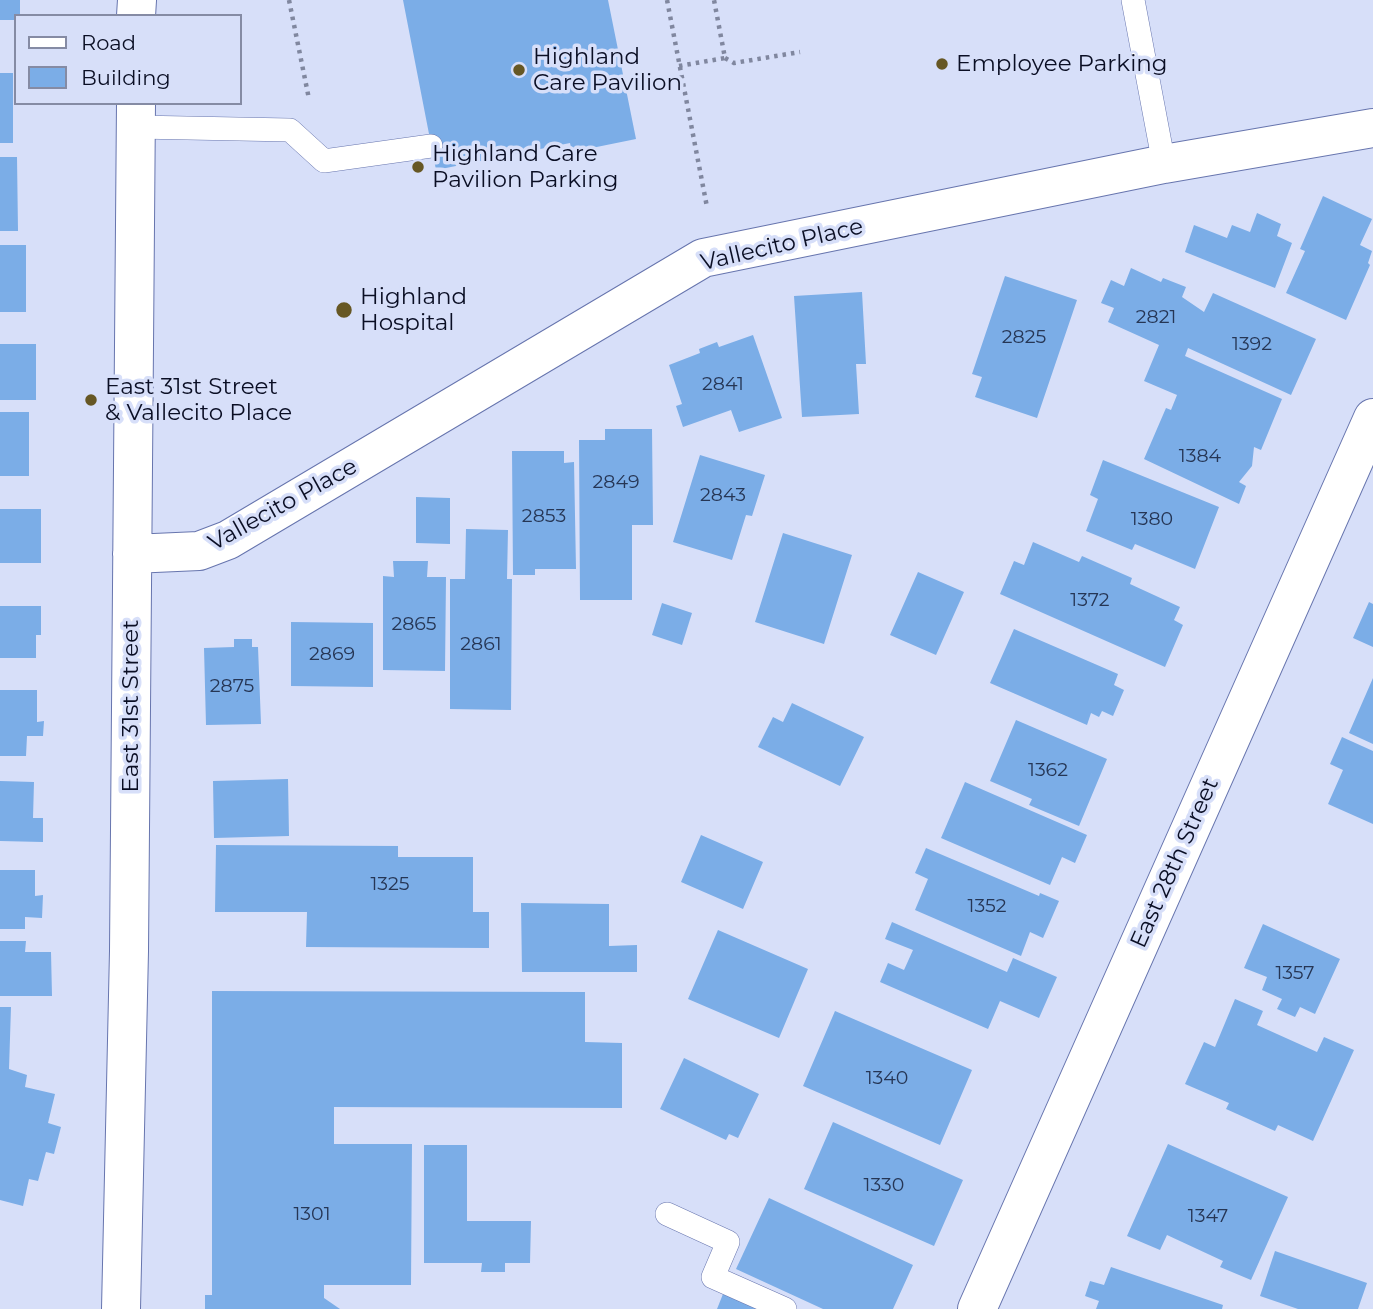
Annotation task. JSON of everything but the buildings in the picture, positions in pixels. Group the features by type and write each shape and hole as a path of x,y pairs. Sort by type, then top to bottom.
{"street":[{"name":"East 31st Street","path":"121,1309 129,951 136,115"},
{"name":"Vallecito Place","path":"132,554 199,551 228,540 703,258 1164,164 1373,128"},
{"name":"East 28th Street","path":"977,1309 1373,418"}],"lane":[{"path":"1133,0 1164,164"},
{"path":"136,115 290,130 324,161 431,146"},
{"path":"667,1214 728,1242 713,1277 785,1309"}],"path":[{"path":"667,0 707,207"},
{"path":"714,0 724,58"},
{"path":"680,66 724,58 734,63 800,52"}],"place":[{"name":"Employee Parking","path":"942,64"},
{"name":"Highland Care Pavilion","path":"519,70"},
{"name":"Highland Care Pavilion Parking","path":"418,167"},
{"name":"Highland Hospital","path":"344,310"},
{"name":"East 31st Street & Vallecito Place","path":"91,400"}]}
